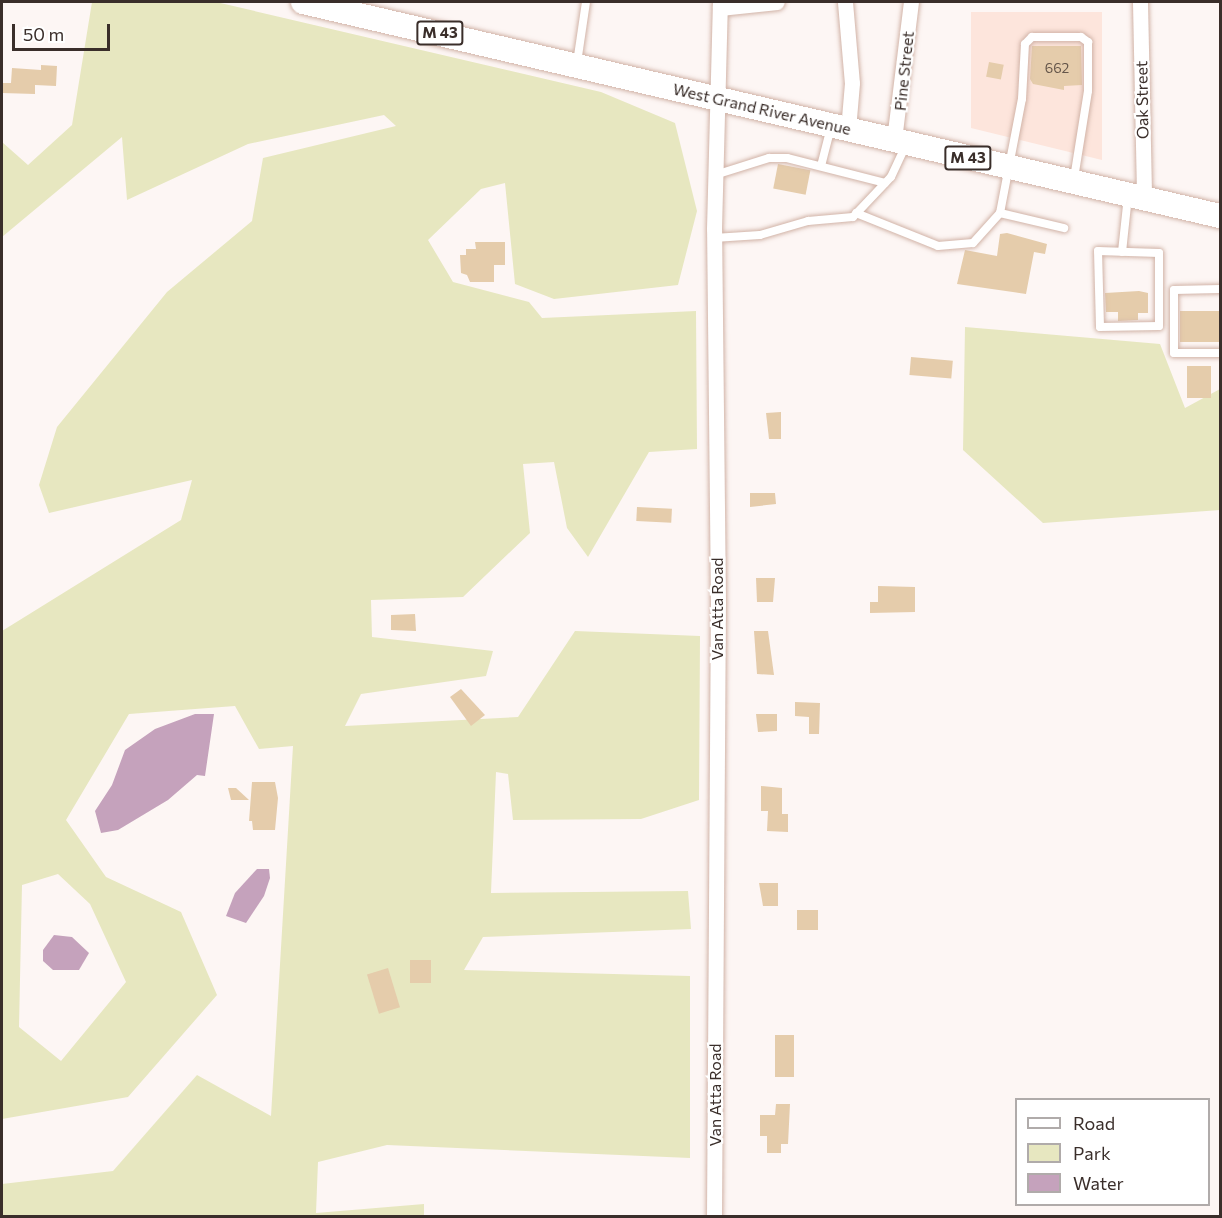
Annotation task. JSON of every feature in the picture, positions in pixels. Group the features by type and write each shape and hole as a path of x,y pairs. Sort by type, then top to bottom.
{"main road":[{"name":"West Grand River Avenue","path":"303,2 1221,216"}],"street":[{"path":"720,5 777,2"},
{"path":"840,128 852,83 845,2"},
{"name":"Pine Street","path":"900,142 911,2"},
{"name":"Oak Street","path":"1136,196 1140,2"},
{"name":"Van Atta Road","path":"714,1216 718,604 714,238 720,5"}],"lane":[{"path":"576,64 586,2"},
{"path":"856,213 938,246 973,243 1000,213 1022,99 1026,42 1032,36 1081,36 1088,45 1088,91 1073,182"},
{"path":"821,166 840,128"},
{"path":"714,238 760,235 808,221 837,220 856,213 885,183 900,142"},
{"path":"715,175 769,158 787,158 885,183"},
{"path":"1122,252 1136,196"},
{"path":"1000,213 1064,228"},
{"path":"1098,251 1122,252 1160,253 1159,326 1100,327 1098,251"},
{"path":"1221,289 1174,290 1174,353 1221,353"}],"shaded area":[{"path":"971,12 1102,12 1102,160 971,128"}],"green space":[{"path":"92,2 216,2 601,92 675,123 697,211 678,285 554,299 515,284 505,183 481,189 428,240 453,282 529,302 542,318 696,311 697,449 649,452 588,557 567,528 554,462 523,464 530,533 463,597 371,600 372,637 493,651 486,676 361,694 345,726 518,717 575,631 700,636 699,800 641,819 513,820 508,774 496,772 491,893 688,891 691,929 483,937 464,970 690,976 690,1158 387,1145 318,1162 316,1213 424,1204 424,1216 2,1216 2,1184 113,1171 197,1075 271,1116 293,746 259,749 235,706 129,714 66,820 106,877 181,912 217,995 128,1097 2,1119 2,631 181,520 192,480 49,513 39,485 57,427 167,292 252,221 263,158 396,126 384,115 248,144 127,200 122,137 2,237 2,142 28,165 72,125","holes":["58,874 90,904 126,982 61,1061 19,1027 22,885"]},
{"path":"965,327 1160,344 1185,408 1220,389 1220,510 1043,523 963,450"}],"water":[{"path":"195,714 214,714 205,776 197,775 168,800 118,830 101,833 95,811 112,785 125,750 155,729"},
{"path":"257,869 269,869 270,878 264,896 246,923 226,916 235,893"},
{"path":"54,935 72,937 89,953 79,970 53,970 43,961 43,950"}],"building":[{"path":"1032,46 1081,46 1082,85 1064,86 1064,90 1033,84 1030,79"},
{"path":"989,62 1004,65 1001,80 986,77"},
{"path":"41,65 57,66 56,86 35,85 35,94 2,93 2,83 11,83 12,68 41,70"},
{"path":"778,164 810,170 806,195 773,189"},
{"path":"1007,233 1047,244 1045,254 1034,252 1026,294 957,284 965,250 997,256 1000,234"},
{"path":"475,242 505,242 505,265 494,265 494,282 470,282 467,275 461,273 460,255 466,255 466,249 476,249"},
{"path":"1139,291 1148,293 1148,313 1138,313 1138,320 1118,321 1118,312 1106,312 1105,293"},
{"path":"1180,311 1220,311 1220,342 1180,342"},
{"path":"911,357 953,361 951,379 909,375"},
{"path":"1187,366 1211,366 1211,398 1187,398"},
{"path":"781,412 781,439 769,439 766,413"},
{"path":"750,493 775,493 776,504 750,507"},
{"path":"637,507 672,509 671,523 636,521"},
{"path":"756,578 775,578 773,602 757,602"},
{"path":"878,586 915,587 915,612 870,613 870,602 878,602"},
{"path":"415,614 416,631 391,630 391,615"},
{"path":"754,631 768,631 774,675 757,674"},
{"path":"461,689 485,715 471,726 450,697"},
{"path":"795,702 820,703 819,734 809,734 809,717 795,716"},
{"path":"756,714 777,714 777,731 758,732"},
{"path":"252,782 275,782 278,798 275,830 253,830 252,821 249,821"},
{"path":"761,786 782,788 782,814 788,814 788,832 767,831 768,811 761,811"},
{"path":"228,788 236,788 249,800 231,800"},
{"path":"759,883 778,883 778,906 763,906"},
{"path":"797,910 818,910 818,930 797,930"},
{"path":"410,960 431,960 431,983 410,983"},
{"path":"388,968 400,1007 379,1014 367,974"},
{"path":"775,1035 794,1035 794,1077 775,1077"},
{"path":"776,1104 790,1104 788,1144 781,1144 781,1153 767,1153 767,1136 760,1136 760,1115 775,1115"}]}
